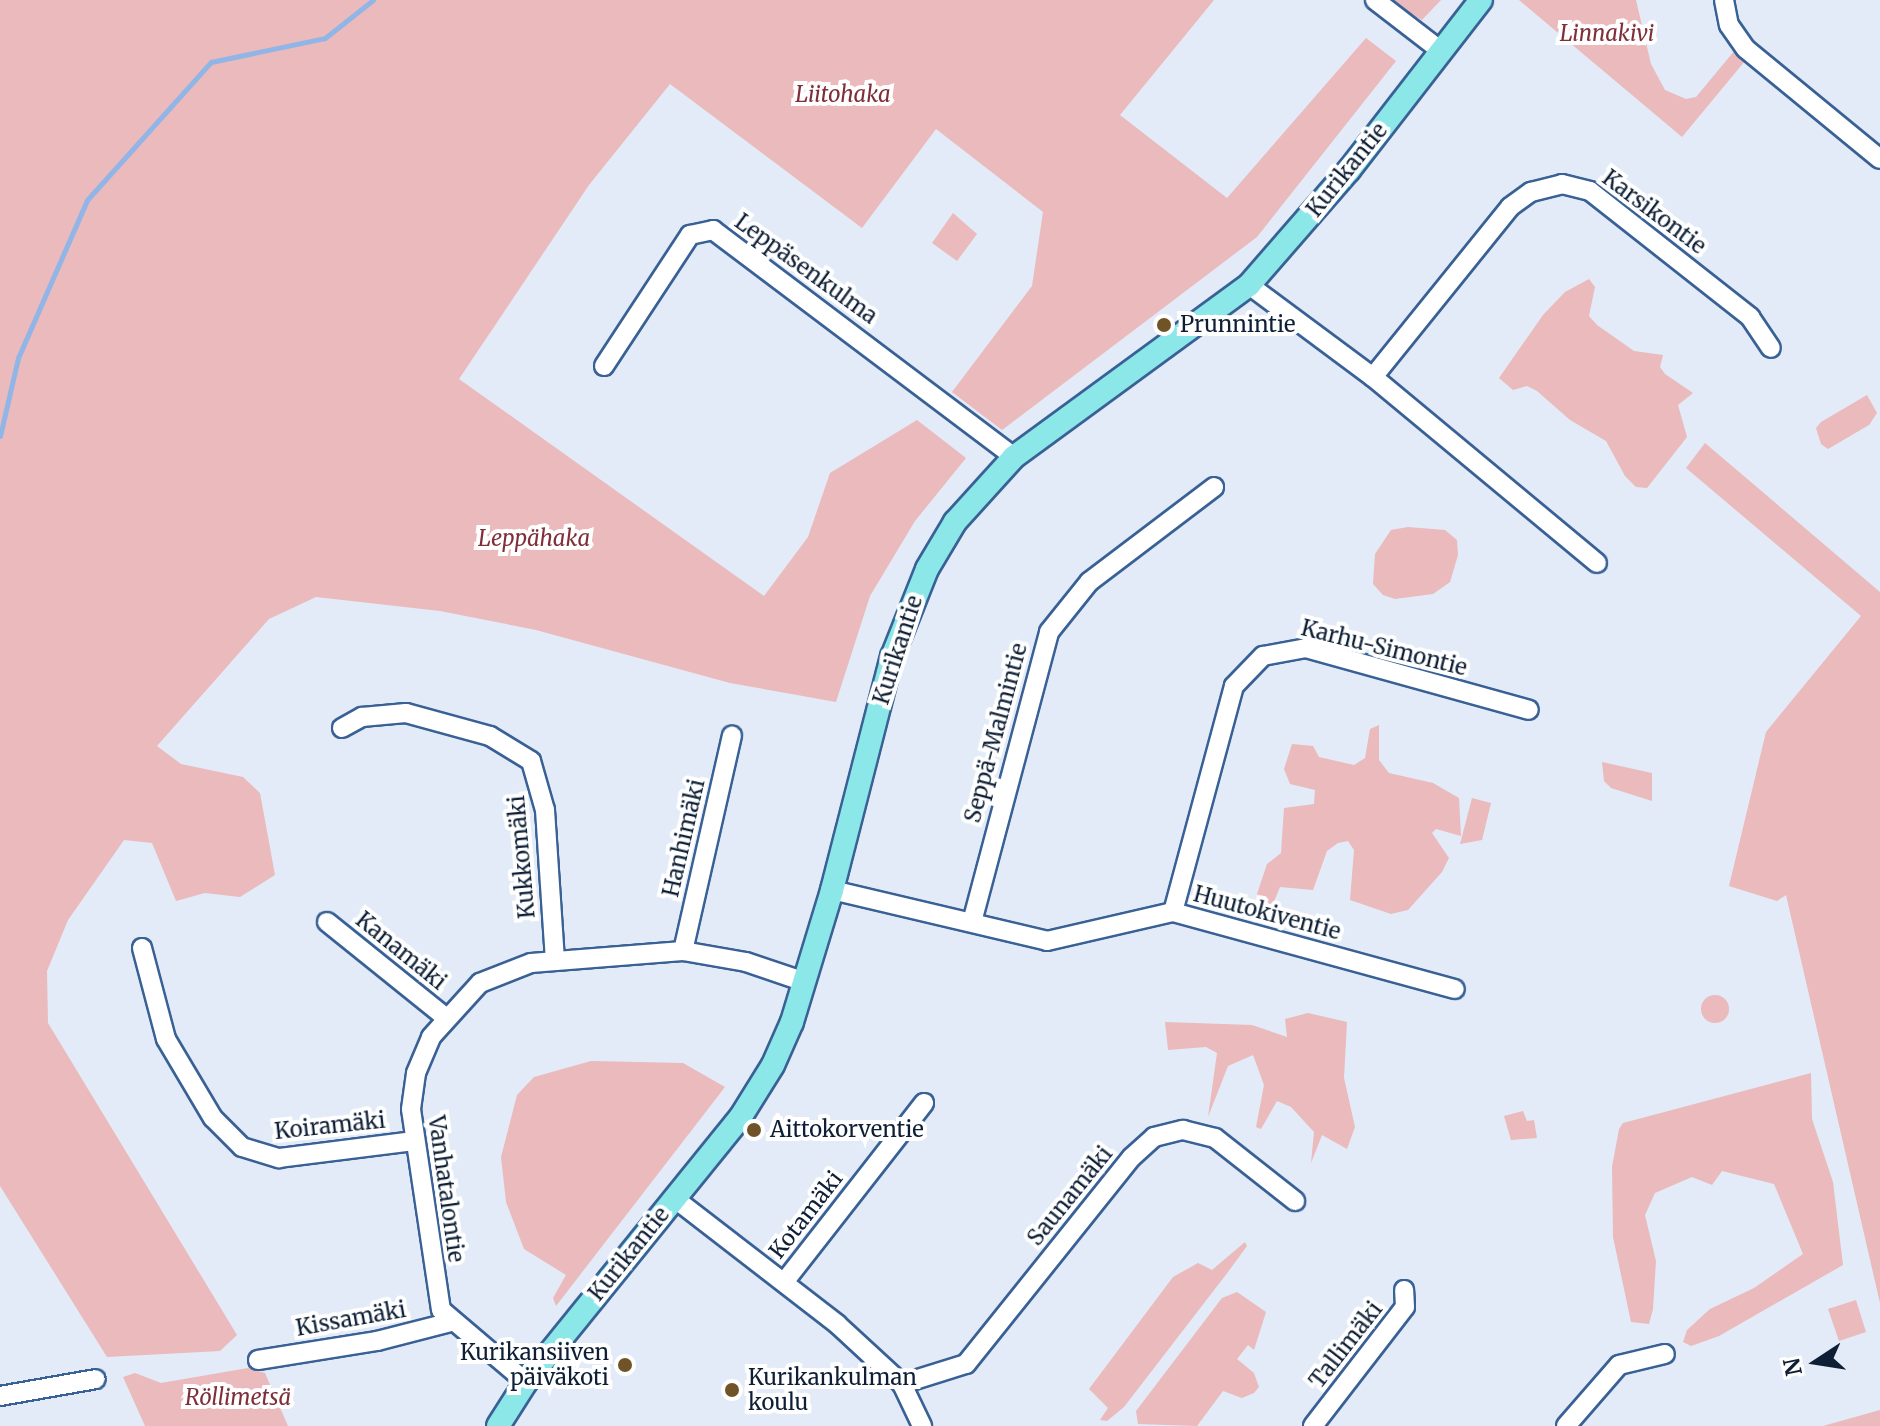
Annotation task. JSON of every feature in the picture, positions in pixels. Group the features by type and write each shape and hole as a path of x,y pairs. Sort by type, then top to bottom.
{"main road":[{"name":"Kurikantie","path":"498,1426 526,1382 755,1094 783,1044 832,890 892,657 914,598 955,522 1014,457 1249,285 1349,170 1481,0"}],"street":[{"path":"1375,0 1440,50"},
{"path":"1724,0 1729,25 1746,49 1880,159"},
{"name":"Karsikontie","path":"1373,377 1510,207 1531,192 1562,184 1590,191 1750,317 1771,348"},
{"name":"Leppäsenkulma","path":"604,366 690,235 713,230 1014,457"},
{"path":"1249,285 1373,377 1597,563"},
{"name":"Seppä-Malmintie","path":"972,922 1049,632 1089,582 1214,487"},
{"name":"Karhu-Simontie","path":"1173,912 1234,686 1263,656 1276,649 1306,648 1529,710"},
{"name":"Kukkomäki","path":"342,728 369,716 406,713 490,736 531,761 545,810 555,961"},
{"name":"Hanhimäki","path":"683,951 732,736"},
{"name":"Huutokiventie","path":"832,890 972,922 1029,939 1055,940 1173,912 1455,989"},
{"name":"Kanamäki","path":"327,922 445,1017"},
{"name":"Koiramäki","path":"142,948 166,1039 213,1118 242,1147 279,1158 413,1141"},
{"name":"Vanhatalontie","path":"526,1382 451,1322 438,1301 413,1141 416,1073 445,1017 480,983 531,963 683,951 746,962 805,982"},
{"name":"Kotamäki","path":"785,1281 924,1103"},
{"name":"Saunamäki","path":"902,1384 966,1364 1132,1157 1154,1137 1183,1130 1215,1138 1295,1201"},
{"path":"674,1198 785,1281 902,1384 922,1426"},
{"name":"Tallimäki","path":"1313,1426 1405,1307 1404,1290"},
{"name":"Kissamäki","path":"258,1360 377,1341 451,1322"},
{"path":"1566,1426 1618,1366 1665,1354"},
{"path":"0,1396 96,1379"}],"green space":[{"path":"0,0 1214,0 1120,115 1227,198 1366,38 1396,61 1257,237 1002,430 952,392 1032,286 1043,212 936,129 862,228 670,84 589,185 459,379 764,596 808,537 830,473 917,420 966,458 915,521 870,596 836,702 730,683 536,630 440,611 316,597 269,619 157,746 181,764 243,777 260,793 275,875 240,897 205,893 176,901 152,843 124,840 68,920 47,971 48,1023 237,1335 220,1351 107,1357 0,1186"},
{"path":"1387,0 1441,0 1422,20"},
{"name":"Linnakivi","path":"1519,0 1636,0 1651,64 1665,90 1686,99 1696,97 1735,50 1745,61 1682,137"},
{"path":"953,213 977,234 957,261 932,243"},
{"path":"1589,279 1595,287 1589,316 1597,325 1634,351 1663,355 1660,367 1665,374 1693,393 1678,405 1687,437 1647,488 1636,487 1625,476 1606,441 1570,420 1537,391 1527,386 1513,390 1499,378 1543,315 1565,292"},
{"path":"1867,395 1877,413 1869,425 1828,449 1821,444 1816,428 1821,422"},
{"path":"1705,443 1880,592 1880,1303 1786,895 1777,901 1729,886 1766,732 1861,616 1686,468"},
{"path":"1408,527 1445,530 1457,540 1458,555 1450,582 1433,594 1395,599 1383,595 1373,584 1375,554 1391,530"},
{"path":"1379,725 1379,760 1389,773 1433,783 1459,798 1461,836 1436,829 1432,833 1449,858 1442,872 1408,910 1391,914 1350,900 1354,850 1348,841 1338,843 1327,851 1313,890 1280,887 1268,916 1261,911 1257,894 1267,864 1281,853 1284,808 1314,804 1315,790 1290,784 1284,769 1292,744 1313,746 1319,757 1354,765 1365,758 1370,729"},
{"path":"1602,762 1652,773 1652,801 1611,788 1604,781"},
{"path":"1472,798 1491,803 1482,840 1460,844"},
{"path":"1715,995 1725,999 1729,1009 1725,1019 1715,1023 1705,1019 1701,1009 1705,999"},
{"path":"1308,1013 1347,1022 1344,1078 1355,1127 1347,1149 1322,1135 1311,1163 1314,1132 1291,1107 1277,1101 1261,1129 1256,1127 1264,1085 1253,1055 1228,1066 1208,1117 1217,1053 1206,1047 1168,1050 1165,1022 1252,1025 1287,1037 1285,1019"},
{"path":"591,1061 683,1063 725,1087 556,1306 553,1298 566,1275 524,1249 506,1202 501,1157 517,1095 534,1077"},
{"path":"1811,1073 1812,1119 1833,1182 1843,1265 1719,1336 1691,1346 1683,1342 1687,1330 1710,1309 1754,1288 1803,1254 1774,1184 1722,1171 1712,1185 1692,1177 1655,1193 1645,1215 1656,1261 1653,1309 1649,1324 1631,1322 1613,1237 1612,1167 1619,1129 1623,1123"},
{"path":"1523,1111 1527,1121 1534,1120 1537,1138 1511,1140 1504,1116"},
{"path":"1245,1242 1247,1246 1228,1272 1124,1407 1107,1421 1100,1420 1108,1408 1089,1389 1173,1277 1198,1263 1212,1270"},
{"path":"1237,1292 1266,1312 1254,1350 1248,1345 1237,1359 1254,1373 1259,1387 1242,1398 1223,1391 1197,1426 1138,1424 1136,1411 1222,1298"},
{"path":"1856,1300 1866,1332 1839,1341 1828,1309"},
{"name":"Röllimetsä","path":"248,1368 265,1373 288,1426 145,1426 123,1377 135,1373 161,1383"},
{"path":"1880,1410 1880,1426 1823,1426"}],"waterway":[{"path":"0,436 18,358 87,200 211,62 325,38 373,0"}],"place":[{"name":"Prunnintie","path":"1164,325"},
{"name":"Aittokorventie","path":"754,1130"},
{"name":"Kurikansiiven päiväkoti","path":"625,1365"},
{"name":"Kurikankulman koulu","path":"732,1390"}],"park label":[{"name":"Liitohaka","path":"843,95"},
{"name":"Leppähaka","path":"534,539"}]}
